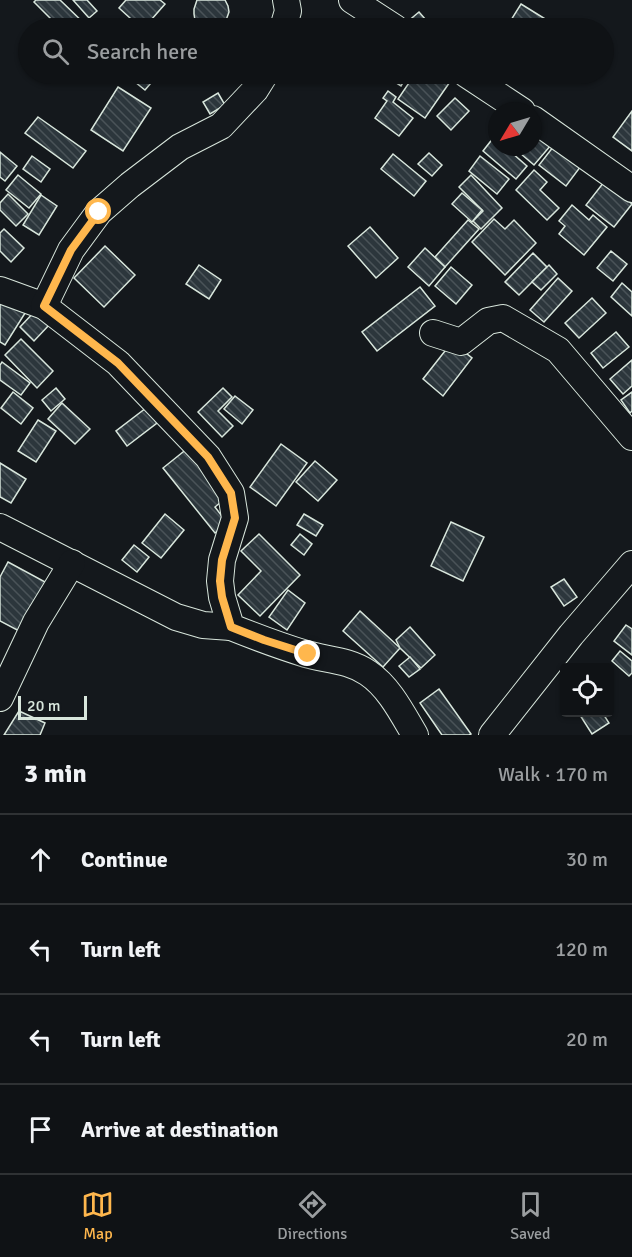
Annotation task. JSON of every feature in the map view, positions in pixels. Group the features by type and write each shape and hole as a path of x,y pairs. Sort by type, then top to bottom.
{"street":[{"path":"286,0 288,11 286,18"},
{"path":"352,0 380,18"},
{"path":"44,306 71,250 99,212 180,147 221,126 259,84"},
{"path":"481,84 508,102"},
{"path":"542,124 632,189"},
{"path":"0,290 44,306 118,363 208,457 231,493 235,518 222,560 220,581 231,627"},
{"path":"433,333 461,342 488,321 503,318 558,350 632,437"},
{"path":"0,527 176,617 204,625 231,627 308,654 345,661 368,673 387,690 415,735"},
{"path":"0,698 36,622 72,563"},
{"path":"492,735 571,635 632,564"}],"building":[{"path":"36,0 60,0 79,18 50,18 34,2"},
{"path":"73,0 87,0 97,11 89,18"},
{"path":"126,0 160,0 165,4 153,18 130,18 119,8"},
{"path":"197,0 225,0 229,12 227,18 195,18 194,9"},
{"path":"521,4 544,18 512,18"},
{"path":"419,12 424,18 412,18"},
{"path":"138,84 150,84 145,90"},
{"path":"408,84 448,84 425,118 398,99"},
{"path":"118,87 151,108 123,151 91,130"},
{"path":"388,91 396,97 393,102 413,118 399,136 375,118 387,101 383,98"},
{"path":"218,93 225,105 210,114 203,102"},
{"path":"455,98 469,111 451,130 437,116"},
{"path":"632,111 632,151 613,137"},
{"path":"38,117 86,151 73,168 25,133"},
{"path":"542,137 551,145 542,156"},
{"path":"557,142 584,162 566,186 539,165"},
{"path":"488,145 488,155 483,151"},
{"path":"0,152 17,166 5,181 0,177"},
{"path":"429,153 442,165 432,176 418,164"},
{"path":"393,154 426,181 414,196 381,169"},
{"path":"32,156 50,169 41,182 23,169"},
{"path":"480,156 509,179 497,194 469,171"},
{"path":"489,156 515,156 527,166 516,179"},
{"path":"523,156 542,156 534,165"},
{"path":"534,170 547,182 540,190 559,208 547,220 516,190"},
{"path":"18,175 41,194 29,208 6,190"},
{"path":"471,175 502,208 481,229 473,221 483,211 459,187"},
{"path":"604,182 632,204 614,227 586,205"},
{"path":"462,193 482,210 472,222 452,204"},
{"path":"8,194 28,214 16,226 0,210 0,203"},
{"path":"41,195 57,206 39,235 23,225"},
{"path":"572,205 589,220 593,215 607,227 584,255 559,234 565,226 559,221"},
{"path":"494,219 505,229 514,220 536,243 505,275 472,242"},
{"path":"468,220 479,229 445,267 435,257"},
{"path":"370,227 398,258 376,278 348,246"},
{"path":"4,229 24,248 11,262 0,251 0,233"},
{"path":"105,246 135,275 104,307 74,278"},
{"path":"425,248 445,267 429,286 408,267"},
{"path":"611,251 627,264 613,281 597,268"},
{"path":"533,253 547,267 519,295 505,282"},
{"path":"199,265 221,280 209,299 186,284"},
{"path":"549,265 557,274 541,290 532,282"},
{"path":"451,267 472,285 456,304 435,286"},
{"path":"558,278 572,291 544,322 530,310"},
{"path":"622,283 632,292 632,316 611,297"},
{"path":"420,287 435,306 377,351 362,332"},
{"path":"0,295 27,310 5,345 0,342"},
{"path":"592,298 606,313 579,338 565,323"},
{"path":"36,310 50,324 34,341 20,327"},
{"path":"616,332 629,347 603,368 591,353"},
{"path":"21,339 53,371 37,388 5,355"},
{"path":"452,342 472,358 443,396 423,379"},
{"path":"632,360 632,386 623,394 610,379"},
{"path":"2,362 30,383 21,395 0,380"},
{"path":"56,388 65,399 51,411 42,400"},
{"path":"223,388 232,397 218,411 233,426 222,437 198,412"},
{"path":"13,392 33,408 21,424 1,408"},
{"path":"632,392 632,411 630,413 621,400"},
{"path":"235,396 253,410 242,424 224,409"},
{"path":"62,403 90,429 75,444 48,419"},
{"path":"146,408 157,423 127,446 116,431"},
{"path":"38,420 56,431 36,462 18,451"},
{"path":"281,444 307,463 276,506 250,487"},
{"path":"188,448 227,497 215,507 227,523 215,533 163,468"},
{"path":"315,461 337,480 318,501 296,482"},
{"path":"0,463 26,479 11,503 0,497"},
{"path":"165,514 184,530 161,558 142,543"},
{"path":"304,514 323,525 316,536 297,525"},
{"path":"451,522 484,537 463,581 431,566"},
{"path":"259,534 300,575 260,616 238,595 261,571 241,551"},
{"path":"300,534 312,544 304,555 291,545"},
{"path":"134,545 149,557 137,572 122,560"},
{"path":"8,562 47,583 21,632 0,621 0,577"},
{"path":"564,579 577,597 564,606 551,587"},
{"path":"288,590 305,603 287,630 269,617"},
{"path":"360,611 400,648 383,667 343,631"},
{"path":"626,625 632,629 632,655 614,641"},
{"path":"410,627 435,655 421,668 400,648 396,640"},
{"path":"620,651 632,661 632,673 629,676 612,661"},
{"path":"410,657 420,669 409,677 399,666"},
{"path":"439,689 471,734 442,735 420,703"},
{"path":"19,711 45,723 40,735 4,735"},
{"path":"581,717 605,717 609,723 592,734"}],"route":[{"path":"99,212 71,250 44,306 118,363 208,457 231,493 235,518 222,560 220,581 231,627 308,654"}]}
